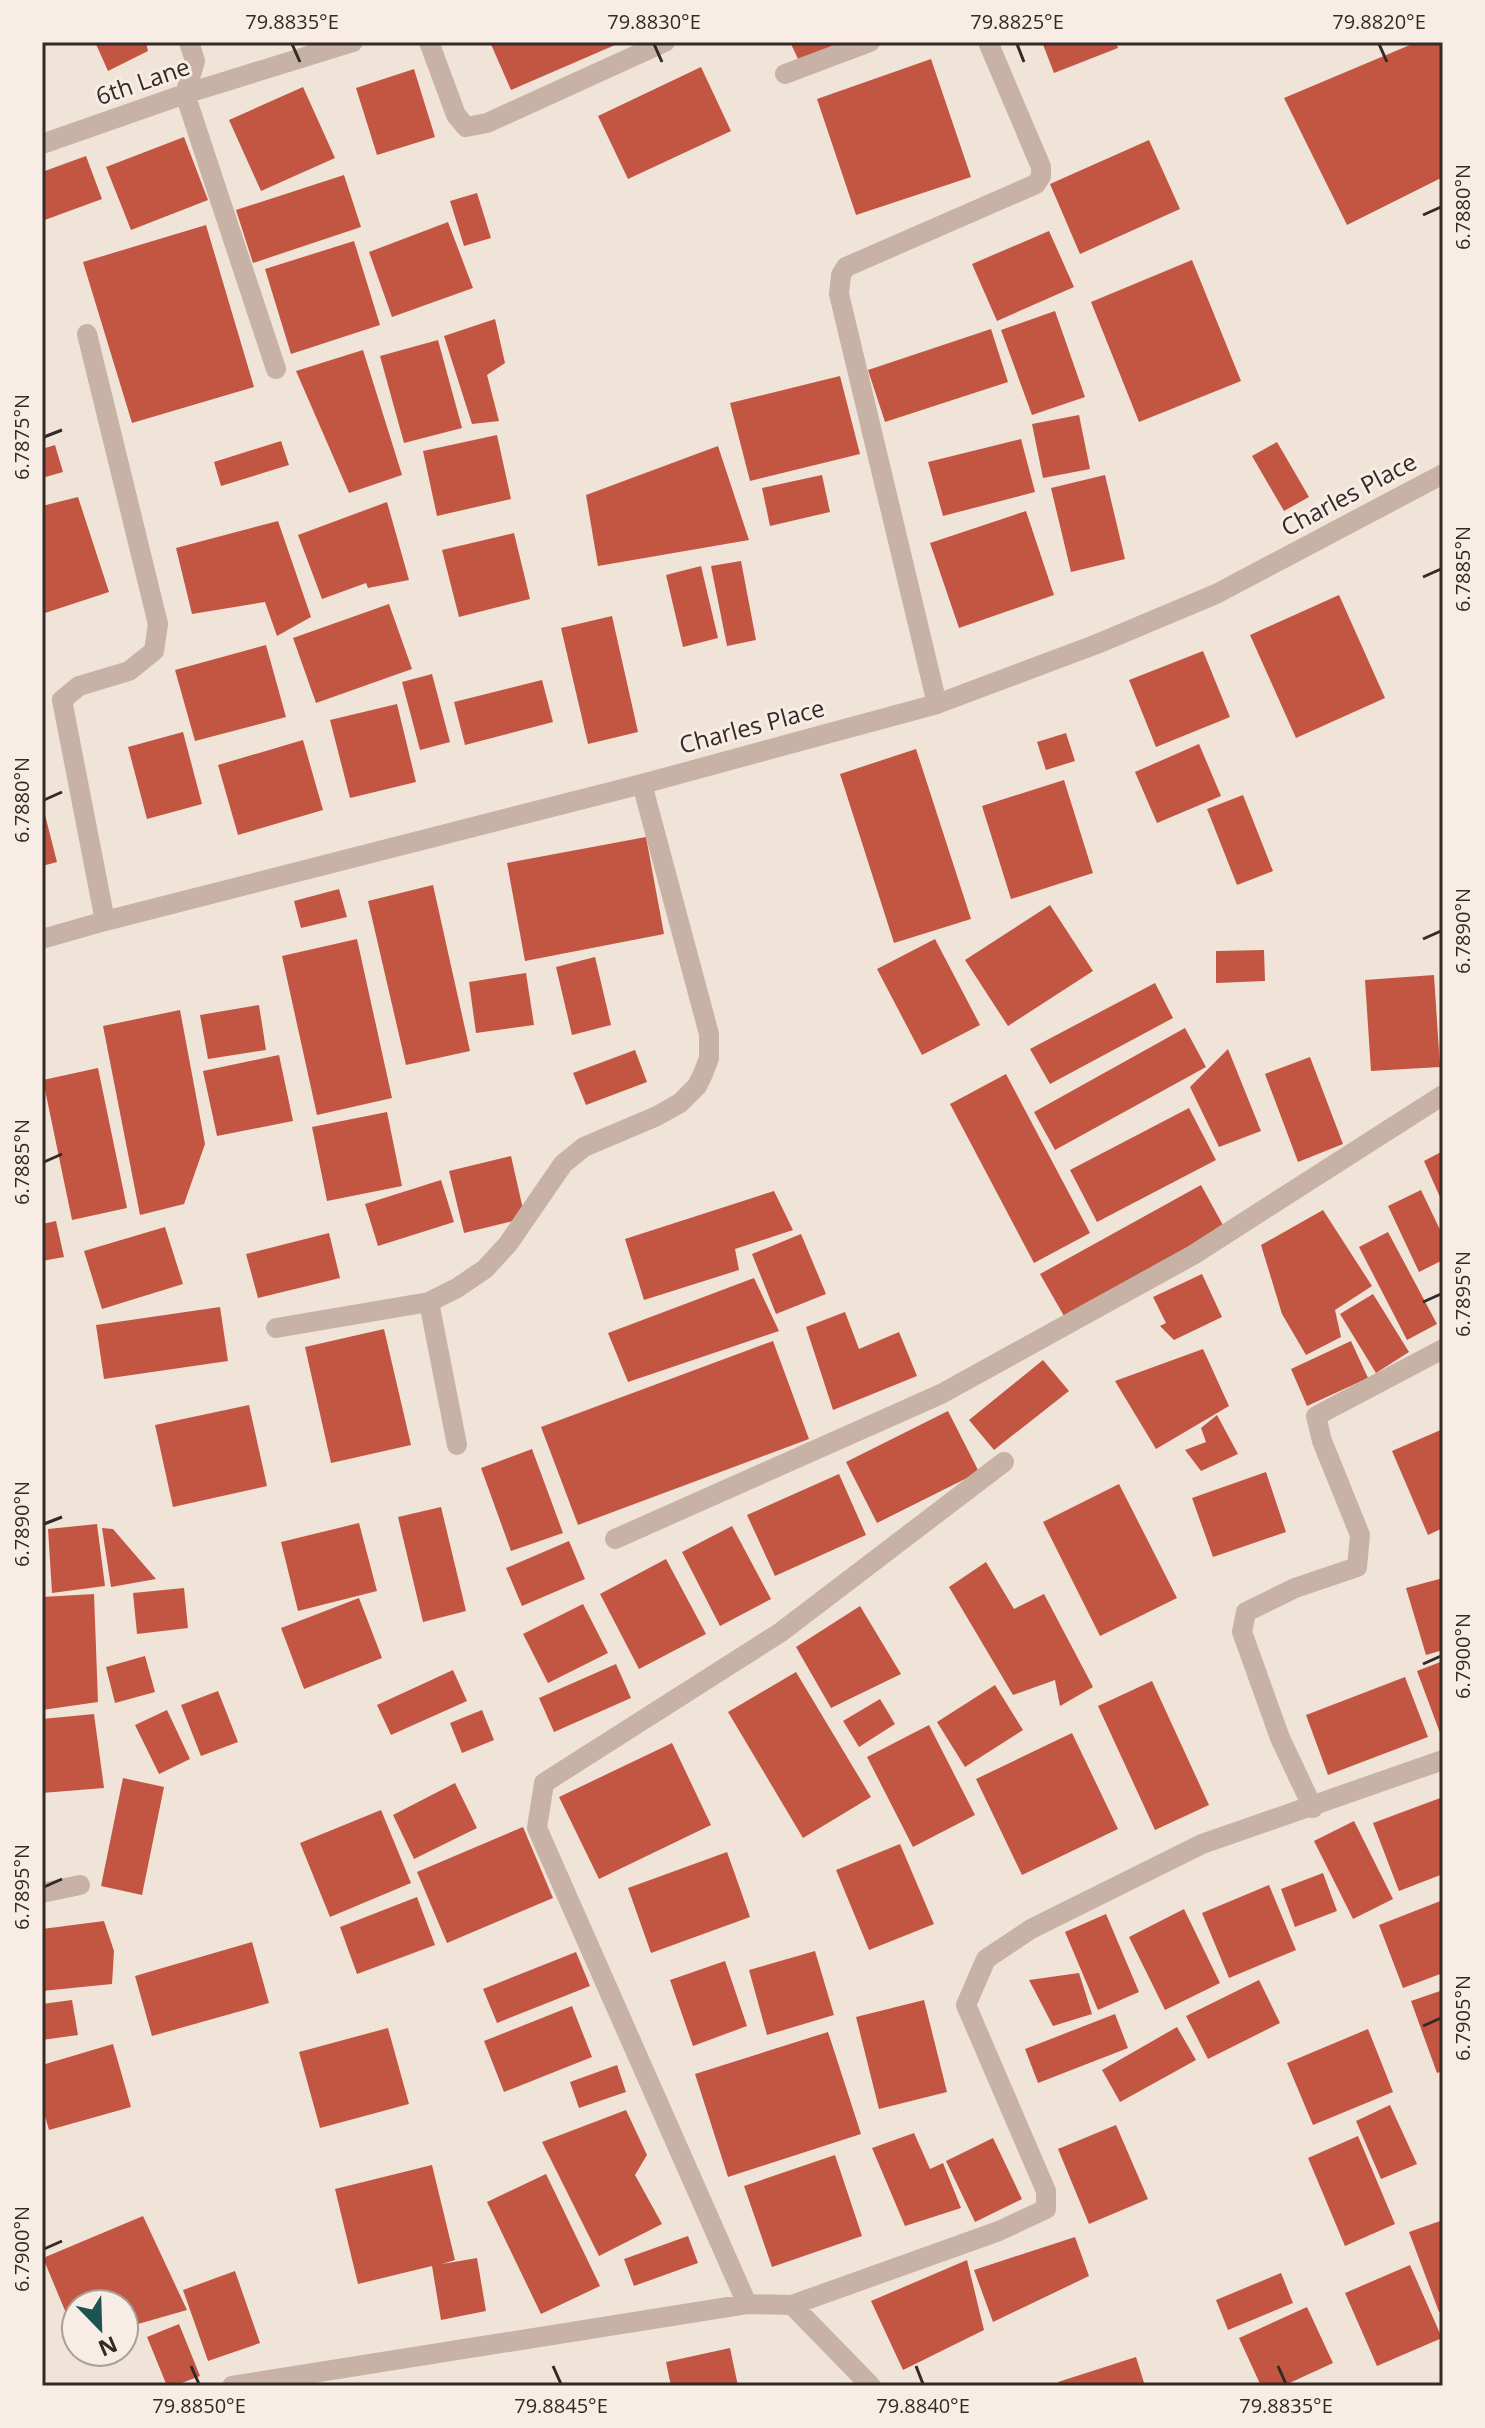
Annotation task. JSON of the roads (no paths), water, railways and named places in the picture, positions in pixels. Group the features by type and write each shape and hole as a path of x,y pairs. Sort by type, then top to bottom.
{"street":[{"path":"189,42 195,61 185,94 276,369"},
{"name":"6th Lane","path":"42,144 185,94 353,42"},
{"path":"429,42 456,115 466,127 487,123 665,42"},
{"path":"785,74 870,42"},
{"path":"937,704 839,294 841,275 846,267 1036,184 1041,176 1041,167 988,42"},
{"path":"87,334 158,624 154,651 129,671 79,686 62,700 105,921"},
{"name":"Charles Place","path":"42,939 642,784 937,704 1097,644 1216,594 1443,474"},
{"path":"276,1328 429,1302 485,1269 508,1244 563,1164 584,1147 657,1116 680,1103 697,1086 709,1058 709,1034 642,784"},
{"path":"615,1539 941,1394 1193,1255 1443,1095"},
{"path":"429,1302 457,1445"},
{"path":"1313,1808 1280,1738 1242,1632 1246,1612 1295,1588 1357,1567 1360,1535 1322,1441 1316,1416 1443,1349"},
{"path":"747,2304 537,1828 544,1783 781,1632 1004,1462"},
{"path":"236,2386 747,2304 792,2305 999,2231 1046,2209 1046,2191 966,2005 986,1959 1031,1929 1202,1844 1313,1808 1443,1760"},
{"path":"42,1893 80,1885"},
{"path":"792,2305 871,2386"}]}
